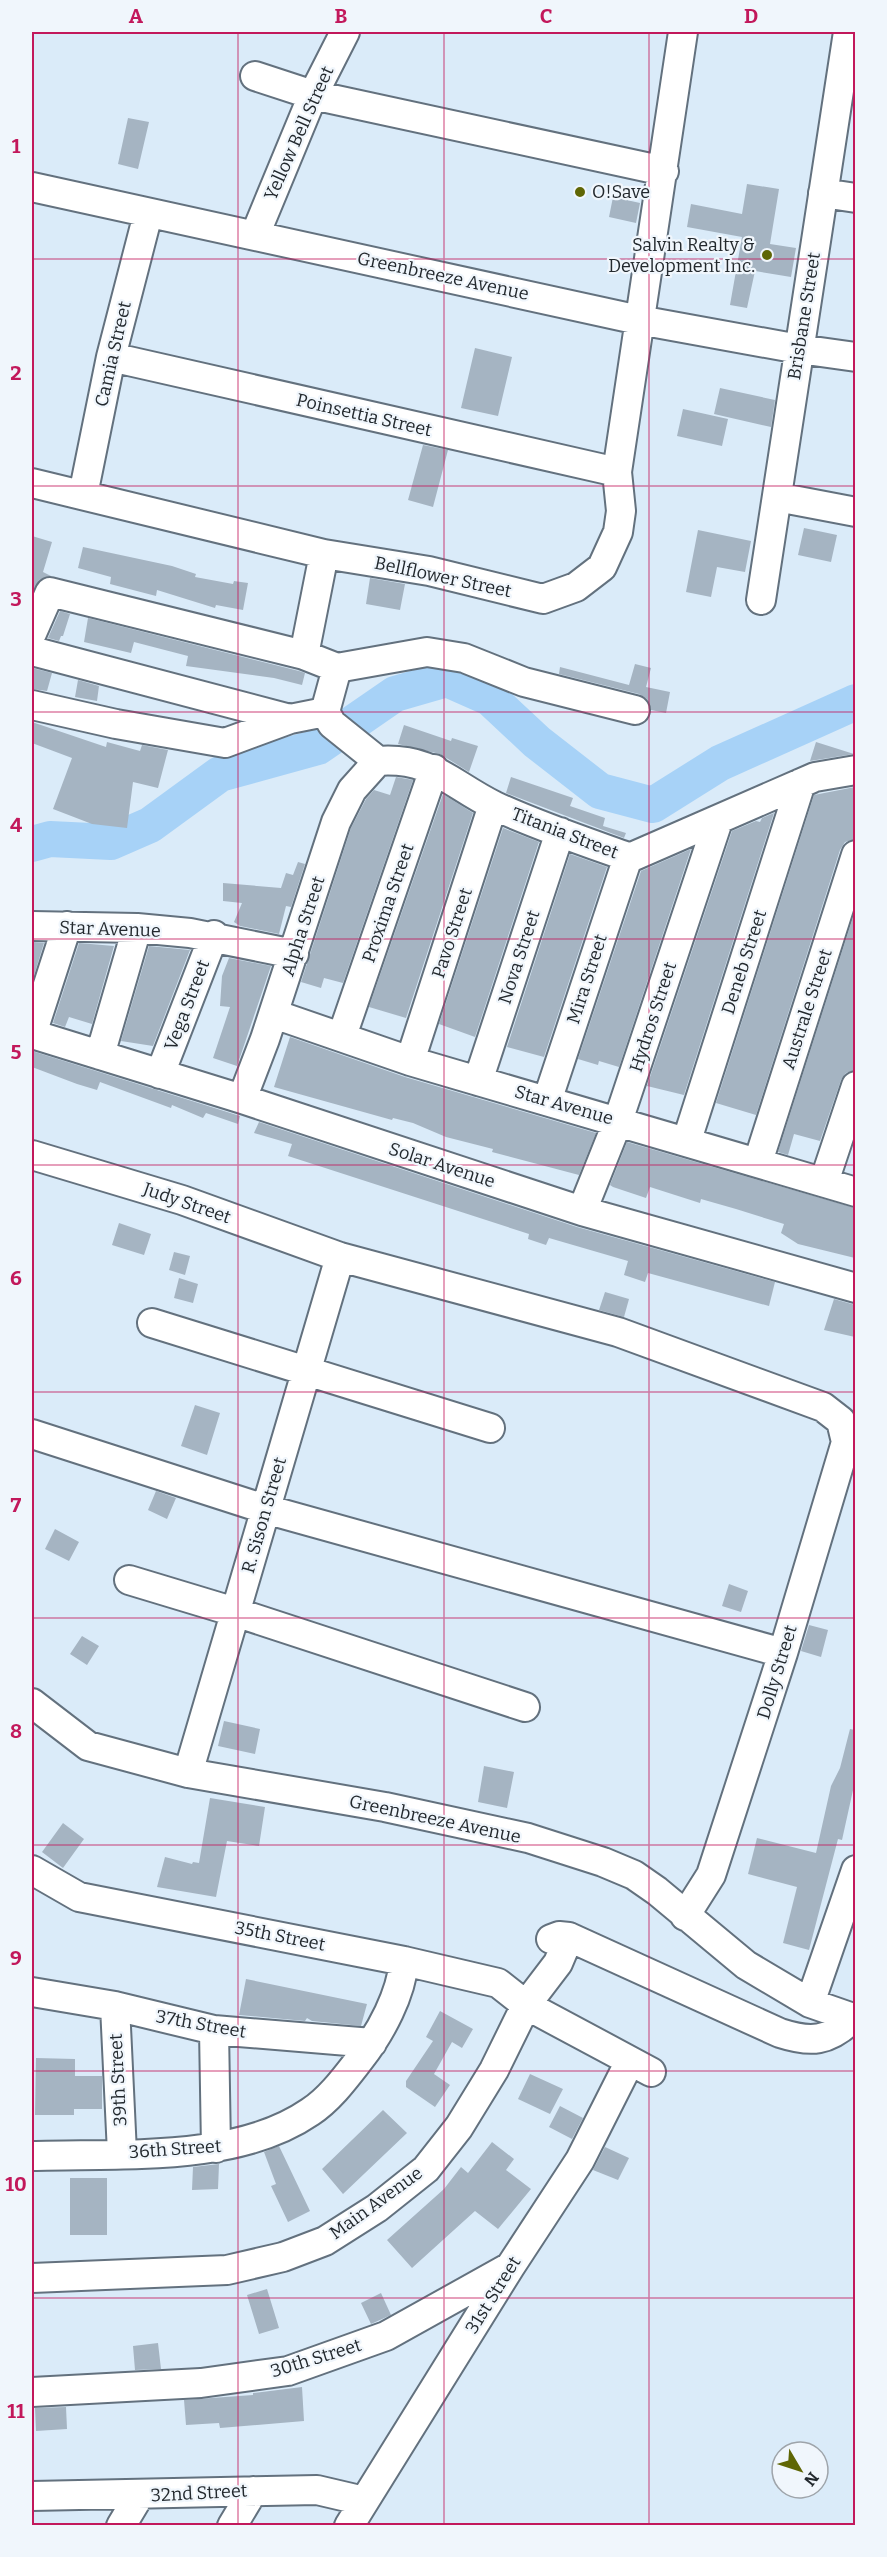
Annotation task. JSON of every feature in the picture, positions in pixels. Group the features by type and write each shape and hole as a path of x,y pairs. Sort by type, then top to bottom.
{"street":[{"name":"Yellow Bell Street","path":"255,235 313,95 345,32"},
{"path":"639,320 664,171 683,32"},
{"name":"Brisbane Street","path":"761,600 823,193 849,48"},
{"path":"255,76 313,95 664,171"},
{"name":"Greenbreeze Avenue","path":"32,187 639,320 799,350 855,357"},
{"path":"823,193 855,198"},
{"name":"Camia Street","path":"83,495 111,357 148,214"},
{"name":"Bellflower Street","path":"32,483 324,554 429,572 543,598 576,587 602,567 618,532 621,511 617,472 639,320"},
{"name":"Poinsettia Street","path":"111,357 617,472"},
{"path":"777,497 855,512"},
{"path":"304,655 324,554"},
{"path":"32,633 50,592 304,655 337,668 426,652 464,658 524,682 635,710"},
{"path":"32,651 290,718 328,718 373,759"},
{"path":"328,718 337,668"},
{"path":"32,705 113,733 225,742 290,718"},
{"name":"Titania Street","path":"373,759 400,759 434,769 493,805 628,856 634,856 718,821 815,777 855,770"},
{"name":"Alpha Street","path":"242,1099 274,1014 336,822 352,790 373,759"},
{"name":"Proxima Street","path":"342,1036 434,769"},
{"name":"Deneb Street","path":"687,1140 801,783"},
{"name":"Pavo Street","path":"410,1061 493,805"},
{"name":"Hydros Street","path":"582,1211 618,1121 718,821"},
{"name":"Nova Street","path":"478,1081 560,832"},
{"name":"Australe Street","path":"758,1162 855,855"},
{"name":"Mira Street","path":"547,1101 628,856"},
{"name":"Star Avenue","path":"32,926 137,928 214,936 294,954"},
{"path":"32,1034 67,926"},
{"path":"100,1054 137,928"},
{"name":"Vega Street","path":"160,1074 214,936"},
{"name":"Star Avenue","path":"274,1014 410,1061 687,1140 855,1192"},
{"name":"Solar Avenue","path":"32,1034 242,1099 582,1211 855,1288"},
{"path":"824,1182 855,1086"},
{"name":"Judy Street","path":"32,1155 182,1200 340,1257 618,1332 823,1407 841,1420"},
{"name":"R. Sison Street","path":"188,1773 340,1257"},
{"path":"152,1323 490,1428"},
{"name":"Dolly Street","path":"685,1916 711,1875 783,1653 846,1442 841,1420"},
{"path":"32,1434 266,1509 783,1653"},
{"path":"129,1580 235,1612 525,1707"},
{"name":"Greenbreeze Avenue","path":"32,1703 88,1746 188,1773 385,1807 528,1838 603,1862 634,1875 746,1965 810,2003 854,2019"},
{"name":"35th Street","path":"32,1870 79,1897 404,1961 498,1983 526,2005"},
{"path":"810,2003 850,1908 855,1870"},
{"name":"Main Avenue","path":"32,2278 227,2270 283,2257 324,2241 377,2208 426,2169 459,2127 494,2070 526,2005 558,1963 569,1937 780,2033 803,2040 822,2038 841,2030 854,2019"},
{"name":"36th Street","path":"32,2156 216,2148 273,2133 312,2111 344,2080 372,2043 402,1982 404,1961"},
{"name":"37th Street","path":"32,1992 115,2006 214,2030 372,2043"},
{"name":"31st Street","path":"349,2526 510,2267 641,2067 526,2005"},
{"name":"39th Street","path":"115,2006 122,2153"},
{"path":"214,2030 216,2148"},
{"name":"30th Street","path":"32,2392 201,2383 288,2370 387,2336 510,2267"},
{"name":"32nd Street","path":"32,2496 139,2496 316,2490 364,2501"},
{"path":"232,2526 253,2491"},
{"path":"121,2526 139,2496"}],"building":[{"path":"128,118 149,122 138,169 118,164"},
{"path":"747,184 779,189 770,244 796,248 791,277 755,271 747,308 730,305 742,237 687,227 691,204 742,214"},
{"path":"613,197 640,203 636,223 609,217"},
{"path":"475,348 512,357 498,416 461,408"},
{"path":"720,388 775,400 771,427 714,414"},
{"path":"683,409 728,419 722,446 677,436"},
{"path":"423,445 448,450 433,507 408,500"},
{"path":"804,528 837,535 831,562 798,555"},
{"path":"698,530 751,541 745,572 717,567 711,597 686,592"},
{"path":"32,536 52,542 43,572 51,576 39,580 32,593"},
{"path":"83,547 172,566 196,574 195,577 233,584 234,581 248,583 243,610 216,605 215,608 157,590 156,596 110,584 111,577 78,568"},
{"path":"370,578 405,584 400,610 366,604"},
{"path":"60,611 70,614 63,636 59,641 48,638"},
{"path":"88,618 299,671 305,673 302,685 274,678 186,666 188,656 134,642 131,653 84,642"},
{"path":"635,664 651,668 646,687 670,692 666,713 651,710 647,699 639,694 559,674 560,667 629,685"},
{"path":"32,668 52,673 47,691 32,689"},
{"path":"78,680 99,686 97,701 75,697"},
{"path":"32,722 106,747 107,742 140,751 142,745 168,750 158,788 133,782 127,828 92,824 53,809 72,758 32,743"},
{"path":"404,725 451,741 452,738 478,746 469,772 440,754 398,744"},
{"path":"816,742 854,754 810,761"},
{"path":"396,777 413,780 343,983 324,978 321,988 301,982 351,828 366,799 374,790 390,795"},
{"path":"511,777 573,798 570,806 605,818 603,826 626,833 624,838 506,793"},
{"path":"855,787 855,839 845,842 840,850 756,1115 716,1103 814,795"},
{"path":"443,794 473,813 406,1018 369,1007"},
{"path":"774,813 684,1095 647,1086 732,831 756,821 760,822 762,818"},
{"path":"503,828 539,842 475,1037 439,1024"},
{"path":"691,849 619,1067 599,1061 598,1065 578,1059 641,871"},
{"path":"570,854 607,867 544,1057 507,1047"},
{"path":"298,862 305,864 291,907 286,906 279,934 240,926 234,922 242,903 223,901 223,883 281,888 286,873 293,875"},
{"path":"855,911 855,1070 846,1073 841,1080 820,1141 794,1134 788,1155 778,1152"},
{"path":"32,942 44,943 32,982"},
{"path":"79,943 114,946 92,1024 69,1017 65,1027 53,1023"},
{"path":"149,946 190,950 153,1046 121,1041"},
{"path":"229,958 271,966 237,1066 213,1058 230,1007 220,1006 222,976"},
{"path":"290,1037 405,1077 596,1133 579,1175 492,1152 493,1149 446,1137 413,1123 393,1118 392,1120 274,1087"},
{"path":"32,1051 240,1116 238,1124 206,1113 203,1118 172,1105 171,1108 100,1082 97,1090 77,1084 32,1067"},
{"path":"259,1122 577,1227 775,1282 769,1306 648,1273 645,1282 624,1275 628,1261 549,1238 546,1245 528,1239 529,1234 288,1156 292,1144 254,1133"},
{"path":"627,1142 855,1208 855,1258 798,1244 781,1233 784,1224 736,1209 701,1199 700,1203 650,1187 646,1198 613,1187 610,1185"},
{"path":"119,1223 151,1234 144,1255 112,1245"},
{"path":"174,1252 190,1256 185,1275 169,1270"},
{"path":"179,1278 198,1284 193,1303 174,1298"},
{"path":"605,1292 629,1299 624,1317 599,1310"},
{"path":"834,1299 855,1305 855,1337 824,1330"},
{"path":"195,1405 220,1413 207,1455 181,1446"},
{"path":"156,1491 176,1498 167,1519 148,1510"},
{"path":"55,1529 79,1542 69,1561 45,1549"},
{"path":"729,1584 748,1591 741,1612 722,1606"},
{"path":"809,1625 828,1630 821,1657 801,1651"},
{"path":"82,1636 99,1646 87,1665 70,1654"},
{"path":"224,1721 260,1729 255,1754 218,1746"},
{"path":"850,1729 855,1730 855,1781 842,1840 838,1839 809,1950 783,1943 797,1887 748,1874 757,1838 816,1853 831,1786 840,1768"},
{"path":"484,1766 514,1772 507,1808 478,1802"},
{"path":"210,1798 265,1807 259,1846 227,1841 216,1897 157,1887 165,1857 192,1864 193,1862 199,1863"},
{"path":"63,1823 84,1839 63,1868 42,1852"},
{"path":"246,1979 367,2004 361,2026 312,2021 307,2018 305,2021 239,2015"},
{"path":"440,2011 473,2029 462,2048 452,2042 434,2074 450,2085 435,2107 406,2087 406,2081 433,2041 426,2037"},
{"path":"36,2058 75,2059 75,2076 102,2076 102,2109 74,2109 74,2115 35,2115"},
{"path":"530,2074 563,2089 550,2114 518,2099"},
{"path":"560,2106 583,2118 572,2139 549,2127"},
{"path":"383,2110 407,2133 343,2194 322,2169"},
{"path":"492,2142 514,2159 506,2170 531,2189 498,2229 475,2211 412,2268 387,2240 444,2189 461,2167 468,2173"},
{"path":"279,2146 310,2211 288,2222 271,2186 276,2184 264,2152"},
{"path":"605,2147 629,2158 618,2180 593,2170"},
{"path":"219,2164 218,2189 192,2190 193,2167"},
{"path":"70,2178 107,2178 107,2235 70,2235"},
{"path":"267,2289 279,2328 259,2334 247,2295"},
{"path":"381,2293 391,2315 371,2324 361,2303"},
{"path":"158,2343 161,2369 135,2370 133,2346"},
{"path":"302,2387 304,2421 220,2428 219,2423 186,2425 184,2400 253,2395 253,2393"},
{"path":"66,2407 67,2429 36,2431 35,2408"}],"waterway":[{"path":"32,844 50,839 111,842 150,825 220,774 318,747 395,694 447,679 490,698 537,742 600,791 653,805 720,763 856,702"}],"place":[{"name":"O!Save","path":"580,192"},
{"name":"Salvin Realty & Development Inc.","path":"767,255"}]}
